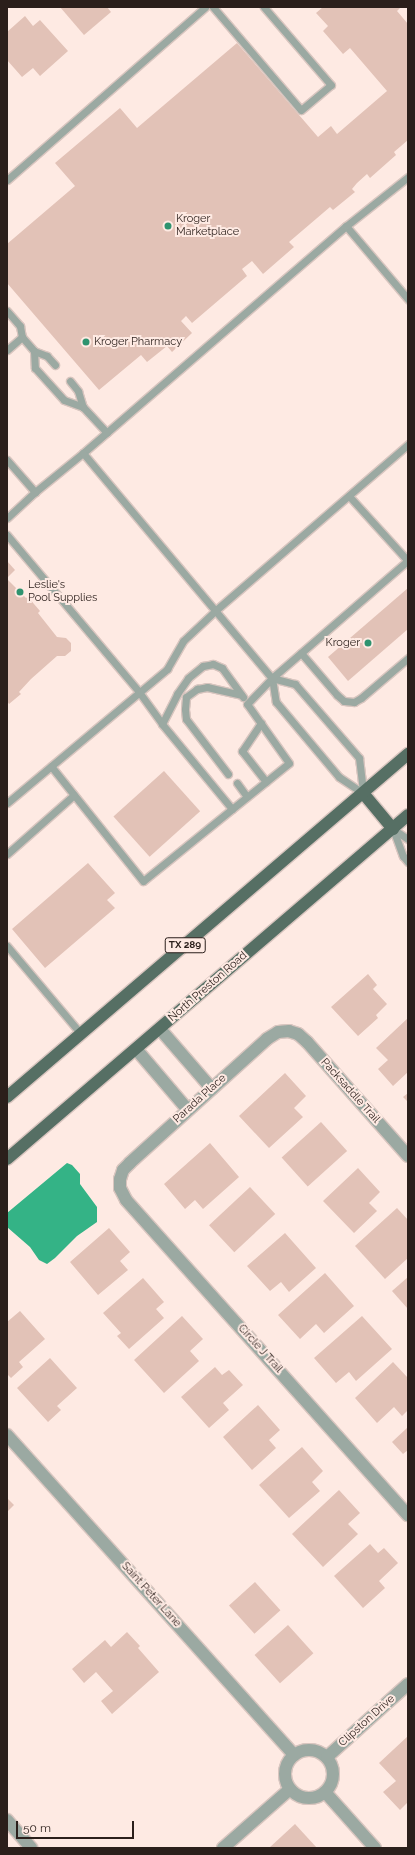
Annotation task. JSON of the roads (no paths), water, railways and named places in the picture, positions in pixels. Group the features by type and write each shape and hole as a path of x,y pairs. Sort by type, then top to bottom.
{"main road":[{"name":"TX 289","path":"7,1097 408,754"},
{"path":"363,793 393,829"},
{"name":"North Preston Road","path":"7,1159 408,816"}],"street":[{"path":"160,1029 212,1089"},
{"name":"Parada Place","path":"120,1179 123,1170 267,1039 278,1032 289,1031"},
{"name":"Packsaddle Trail","path":"289,1031 298,1034 307,1042 408,1156"},
{"path":"136,1049 188,1110"},
{"name":"Circle J Trail","path":"120,1179 120,1188 126,1200 408,1515"},
{"name":"Saint Peter Lane","path":"7,1435 294,1755"},
{"name":"Clipston Drive","path":"327,1757 408,1684"},
{"path":"307,1750 321,1753 327,1757 333,1768 333,1775 332,1781 325,1792 314,1798 307,1798 290,1789 286,1777 286,1771 287,1765 294,1755 307,1750"},
{"path":"223,1848 290,1789"},
{"path":"325,1792 375,1848"},
{"path":"7,1820 31,1848"}],"lane":[{"path":"7,180 206,7"},
{"path":"213,7 301,110 330,85 264,7"},
{"path":"7,518 35,492 107,433 346,226 408,177"},
{"path":"346,226 408,299"},
{"path":"7,311 20,326 22,338 34,351 47,356 55,365"},
{"path":"7,350 22,338"},
{"path":"34,351 35,368 64,400 83,407"},
{"path":"70,381 78,391 83,407 107,433"},
{"path":"7,803 167,670 183,641 216,610 408,444"},
{"path":"83,453 272,678 276,702 339,777 363,793"},
{"path":"7,460 35,492"},
{"path":"247,704 272,678 408,561 349,496"},
{"path":"7,535 139,692 162,724 232,809"},
{"path":"301,653 337,695 344,701 354,702 361,698 408,658"},
{"path":"51,766 143,880 289,763 222,668 214,664 203,666 188,678 177,694 162,724"},
{"path":"272,678 295,684 359,758 363,793"},
{"path":"228,774 186,719 186,697 196,688 207,687 241,696"},
{"path":"261,723 242,751 266,782"},
{"path":"237,783 247,797"},
{"path":"7,854 74,795"},
{"path":"393,829 408,839"},
{"path":"393,829 403,856 408,862"},
{"path":"7,946 81,1034"}],"place":[{"name":"Kroger Marketplace","path":"168,226"},
{"name":"Kroger Pharmacy","path":"86,342"},
{"name":"Leslie's Pool Supplies","path":"20,592"},
{"name":"Kroger","path":"368,643"}]}
